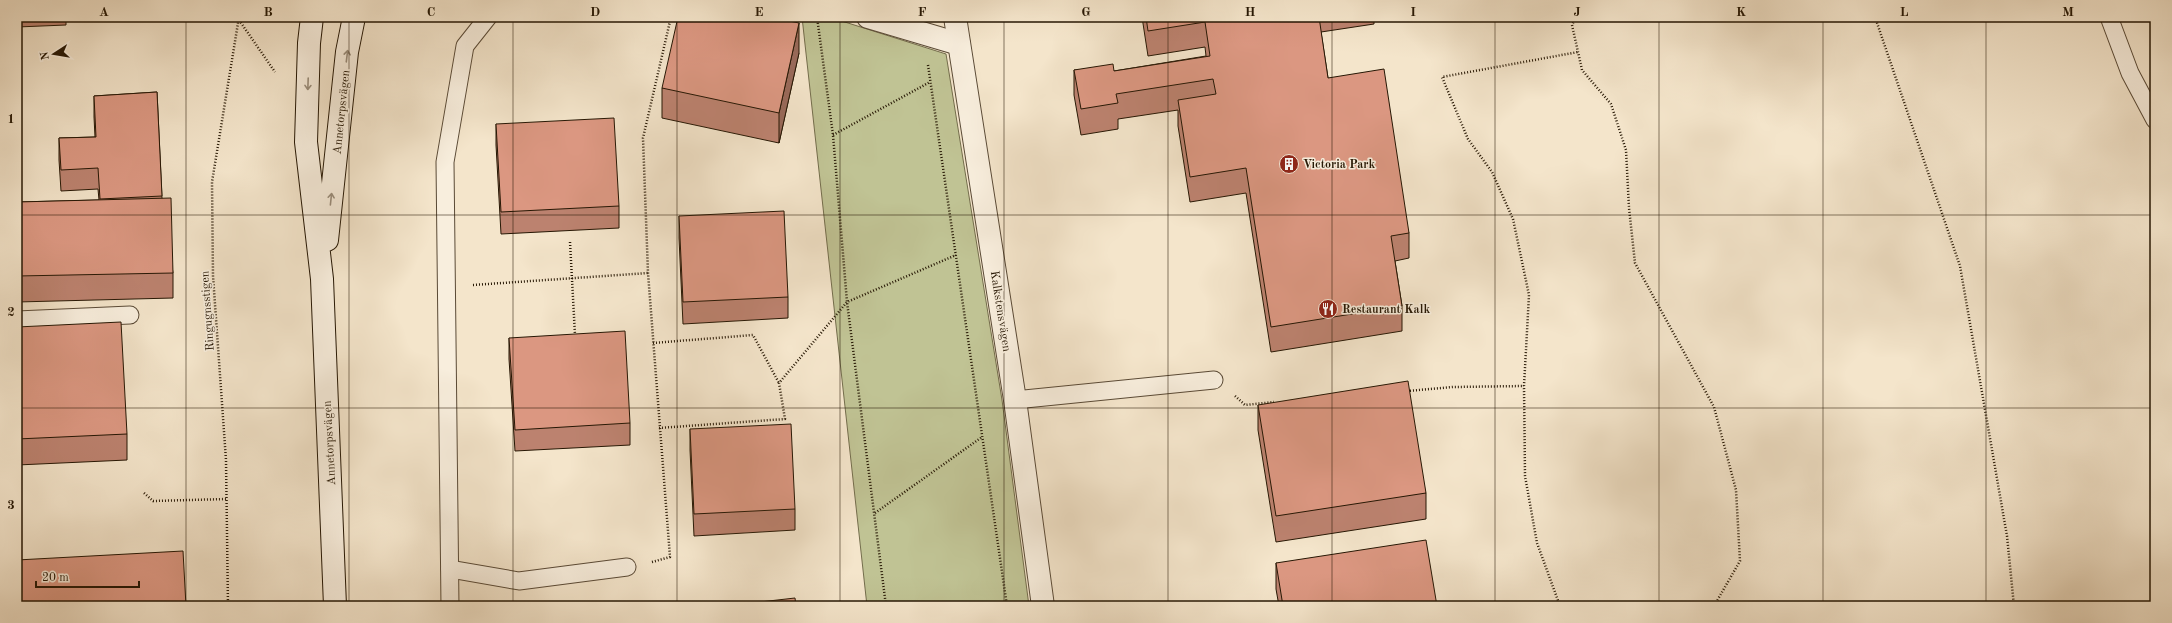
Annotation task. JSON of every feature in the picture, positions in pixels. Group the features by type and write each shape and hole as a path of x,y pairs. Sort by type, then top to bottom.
{"main road":[{"name":"Annetorpsvägen","path":"312,17 309,42 306,142 322,279 335,606"},
{"name":"Annetorpsvägen","path":"322,279 347,52 354,17"},
{"path":"868,17 959,44"},
{"name":"Kalkstensvägen","path":"955,17 1015,400 1043,606"}],"lane":[{"path":"450,606 446,162 465,46 488,17"},
{"path":"2109,17 2130,73 2155,120"},
{"path":"17,320 130,315"},
{"path":"1015,400 1214,380"},
{"path":"450,569 519,581 628,567"}],"path":[{"path":"628,567 670,557 648,273 643,138 671,17"},
{"path":"817,17 832,135 847,302 886,606"},
{"path":"1576,17 1572,25 1582,70 1611,104 1626,150 1629,208 1635,263 1714,407 1736,490 1740,561 1714,606"},
{"path":"1874,17 1960,266 2007,536 2014,606"},
{"path":"239,18 275,72"},
{"name":"Ringugnsstigen","path":"228,606 226,460 213,276 212,182 239,18"},
{"path":"923,33 1007,606"},
{"path":"1560,606 1537,543 1525,476 1524,386 1528,295 1513,218 1492,172 1468,139 1442,77 1578,52"},
{"path":"832,135 930,82"},
{"path":"570,242 575,335"},
{"path":"779,383 847,302 956,256"},
{"path":"447,286 648,273"},
{"path":"653,343 753,334 779,383 785,419 659,428"},
{"path":"1214,380 1246,405 1276,402"},
{"path":"1405,391 1453,387 1524,386"},
{"path":"875,513 982,437"},
{"path":"144,493 153,501 227,499"}],"green space":[{"path":"802,17 829,17 946,54 1002,400 1029,606 867,606"}],"building":[{"path":"678,17 770,17 799,23 779,113 662,88"},
{"name":"Victoria Park","path":"1146,17 1319,17 1328,78 1384,69 1409,233 1391,236 1402,306 1271,327 1246,168 1190,177 1178,100 1216,94 1213,79 1116,94 1118,103 1081,109 1074,70 1113,64 1114,71 1210,56 1205,22 1148,31"},
{"path":"157,92 162,196 100,199 98,168 61,170 59,138 96,137 94,96"},
{"path":"614,118 619,206 501,212 496,124"},
{"path":"171,198 173,273 17,276 17,202"},
{"path":"784,211 788,297 683,302 679,216"},
{"path":"121,322 127,434 17,439 17,327"},
{"path":"625,331 630,423 515,430 509,338"},
{"path":"1408,381 1426,493 1276,516 1258,405"},
{"path":"791,424 795,509 694,514 690,429"},
{"path":"1426,540 1437,606 1283,606 1276,563"},
{"path":"183,551 186,606 17,606 17,560"},
{"path":"795,598 796,606 725,606"}],"place":[{"name":"Victoria Park","path":"1289,164"},
{"name":"Restaurant Kalk","path":"1328,309"}]}
